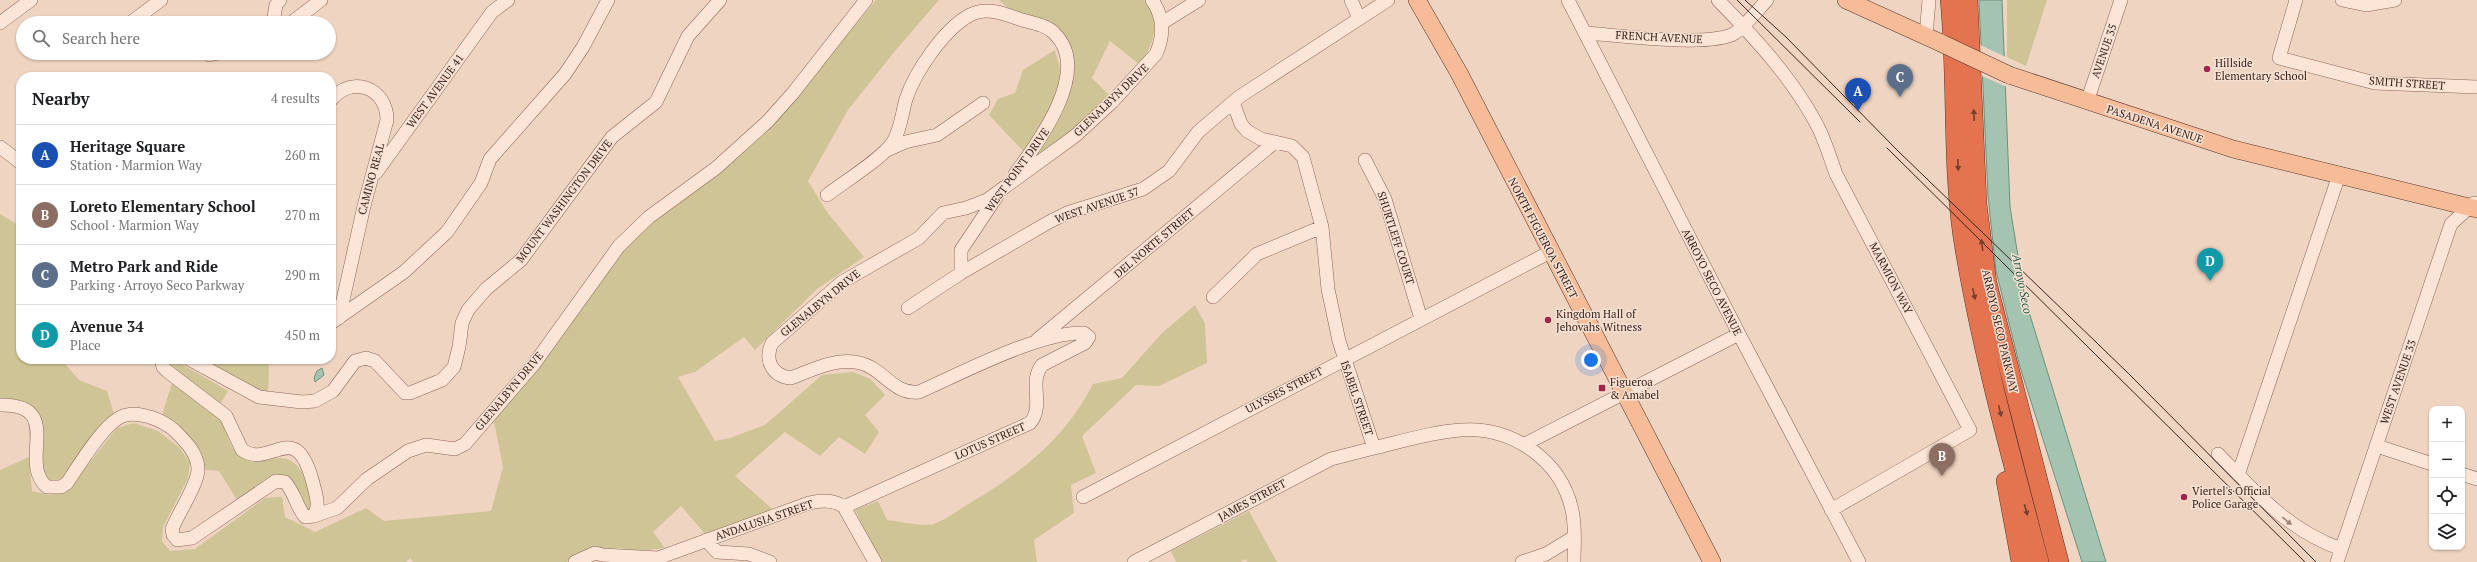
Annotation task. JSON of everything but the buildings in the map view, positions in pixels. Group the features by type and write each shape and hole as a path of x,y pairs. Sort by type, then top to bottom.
{"highway":[{"name":"ARROYO SECO PARKWAY","path":"1950,0 1959,193 1964,250 2005,432 2039,562"},
{"name":"ARROYO SECO PARKWAY","path":"1968,0 1977,204 1987,283 2017,406 2059,562"},
{"path":"2017,406 2068,562"},
{"path":"2005,432 2004,469 2021,562"}],"main road":[{"name":"NORTH FIGUEROA STREET","path":"1417,0 1459,73 1550,252 1712,562"},
{"name":"PASADENA AVENUE","path":"1846,0 2009,75 2087,102 2233,149 2474,206"}],"street":[{"path":"0,23 31,0"},
{"path":"139,16 161,0"},
{"path":"274,16 276,5 280,0"},
{"path":"300,16 321,0"},
{"name":"WEST AVENUE 41","path":"369,187 374,175 492,12 508,0"},
{"path":"336,319 404,272 447,232 481,183 490,158 565,74 583,47 608,0"},
{"name":"MOUNT WASHINGTON DRIVE","path":"198,364 259,398 302,402 315,401 333,391 353,363 360,358 369,358 375,361 405,393 410,393 442,380 454,367 462,323 468,310 486,289 521,260 612,137 656,102 688,36 720,0"},
{"name":"GLENALBYN DRIVE","path":"314,516 337,508 367,479 408,451 426,445 455,449 465,444 534,364 619,246 649,217 716,168 768,121 793,93 866,0"},
{"name":"GLENALBYN DRIVE","path":"1089,337 1084,333 1075,332 1033,344 919,392 911,393 903,391 876,370 859,362 832,363 791,378 778,375 773,370 768,357 772,343 842,282 919,238 943,213 977,205 1080,132 1147,65 1160,44 1162,23 1152,0"},
{"path":"1162,23 1200,0"},
{"path":"1351,0 1359,18"},
{"name":"WEST AVENUE 37","path":"908,308 961,273 1067,213 1143,189 1169,171 1198,132 1233,102 1388,0"},
{"name":"ARROYO SECO AVENUE","path":"1568,0 1738,334 1859,562"},
{"name":"MARMION WAY","path":"1718,0 1743,26 1802,101 1820,131 1836,174 1970,430 1831,510"},
{"name":"FRENCH AVENUE","path":"1585,33 1684,40 1724,38 1743,26 1767,0"},
{"path":"1926,36 1929,0"},
{"name":"AVENUE 35","path":"2087,102 2121,0"},
{"name":"SMITH STREET","path":"2296,0 2280,58 2375,83 2477,87"},
{"path":"2342,0 2366,5 2395,0"},
{"name":"WEST POINT DRIVE","path":"827,195 886,150 897,134 910,88 930,55 947,35 970,15 984,11 998,12 1045,27 1055,34 1067,56 1067,76 1050,123 1040,140 1002,188 961,250 961,273"},
{"name":"CAMINO REAL","path":"336,95 343,89 358,86 374,91 384,103 387,120 336,316"},
{"name":"ISABEL STREET","path":"1233,102 1241,124 1247,131 1258,138 1292,146 1303,157 1322,227 1332,315 1344,359 1374,448 1446,431 1463,429 1494,433 1525,444 1548,462 1563,485 1573,512 1574,562"},
{"path":"886,150 905,142 937,135 982,103"},
{"name":"DEL NORTE STREET","path":"1033,344 1275,142"},
{"path":"0,147 16,159"},
{"name":"SHURTLEFF COURT","path":"1365,160 1385,199 1421,318"},
{"path":"2238,475 2339,175"},
{"name":"WEST AVENUE 33","path":"2337,562 2451,224 2474,206"},
{"path":"1213,297 1256,254 1322,227"},
{"name":"ULYSSES STREET","path":"1083,496 1421,318 1550,252"},
{"path":"1525,444 1738,334"},
{"name":"LOTUS STREET","path":"844,507 1030,422 1036,416 1036,377 1038,371 1042,366 1085,343 1089,337"},
{"path":"0,405 14,404 24,408 33,416 37,426 37,472 40,482 47,487 61,487 67,483 102,435 115,420 125,415 137,413 159,420 172,429 187,443 194,454 198,468 195,481 172,529 173,535 177,540 192,538 276,481 285,482 291,489 298,510 305,517 314,516 318,502 304,456 297,450 289,448 277,448 260,454 247,453 242,450 226,416 167,372 162,364"},
{"path":"2377,446 2429,463"},
{"name":"JAMES STREET","path":"1134,562 1331,459 1374,448"},
{"path":"2218,454 2238,475 2290,523 2323,542 2341,549"},
{"path":"2465,475 2477,479"},
{"name":"ANDALUSIA STREET","path":"706,540 816,501 838,502 844,507"},
{"path":"844,507 875,562"},
{"path":"1522,562 1546,554 1574,538"},
{"path":"574,562 595,553 603,555 658,558 706,540 717,552 749,554 770,562"}],"shaded area":[{"path":"876,0 939,0 895,51 848,110 808,181 827,212 864,257 817,289 755,350 744,337 695,372 678,377 715,441 730,438 765,425 822,375 853,372 870,379 885,395 865,415 879,432 865,454 839,437 820,456 785,432 735,476 772,509 706,535 681,506 653,532 665,548 639,551 619,548 600,549 582,552 566,562 413,562 410,558 406,562 0,562 0,470 29,457 32,491 49,495 68,490 117,428 134,423 158,431 180,448 190,463 188,478 163,527 162,541 170,551 195,549 265,498 282,497 285,517 315,532 366,508 384,521 491,511 503,467 493,417 611,264 637,235 750,147 781,115"},
{"path":"999,0 1144,0 1148,4 1154,18 1153,39 1140,65 1110,41 1092,78 1109,95 1073,130 1032,161 1051,133 1068,91 1058,30 1042,19 1009,9"},
{"path":"2007,0 2047,0 2026,66 2007,57"},
{"path":"1055,50 1060,71 1057,93 1043,124 1024,152 989,115 998,99 1015,93 1023,70"},
{"path":"0,214 16,224 16,364 65,364 79,380 107,391 114,414 61,482 44,482 24,402 7,398 0,399"},
{"path":"1195,305 1205,324 1207,363 1159,386 1136,385 1082,436 1096,473 1071,485 1074,513 1034,540 1037,562 880,562 855,510 878,501 887,520 929,525 947,517 1008,479 1025,466 1055,438 1069,422 1082,404 1093,384 1122,378 1162,333"},
{"path":"168,364 182,364 228,391 219,406 169,370"},
{"path":"208,364 269,364 268,397"},
{"path":"172,383 205,406 221,420 234,450 243,458 248,461 258,462 280,458 295,464 306,479 309,488 312,505 311,513 306,511 301,495 290,481 264,481 237,500 219,471 203,470 162,415"},
{"path":"1249,511 1277,562 1247,562 1246,559 1240,562 1176,562 1171,551"}],"water":[{"name":"Arroyo Seco","path":"1979,0 2002,0 2010,207 2025,299 2106,562 2082,562 2020,367 1996,271 1988,196"},
{"path":"322,368 324,375 315,382 314,378 317,371"}],"pier":[{"path":"1980,45 2006,57 2007,87 1982,76"}],"tram line":[{"path":"1737,0 1860,122"},
{"path":"1745,0 1786,37 1897,150 2128,373 2316,562"},
{"path":"1887,148 2305,562"}],"place":[{"name":"Hillside Elementary School","path":"2207,69"},
{"name":"Metro Park and Ride","path":"1900,97"},
{"name":"Heritage Square","path":"1858,111"},
{"name":"Avenue 34","path":"2210,281"},
{"name":"Kingdom Hall of Jehovahs Witness","path":"1548,320"},
{"name":"Figueroa & Amabel","path":"1602,388"},
{"name":"Loreto Elementary School","path":"1942,476"},
{"name":"Viertel's Official Police Garage","path":"2184,497"}]}
